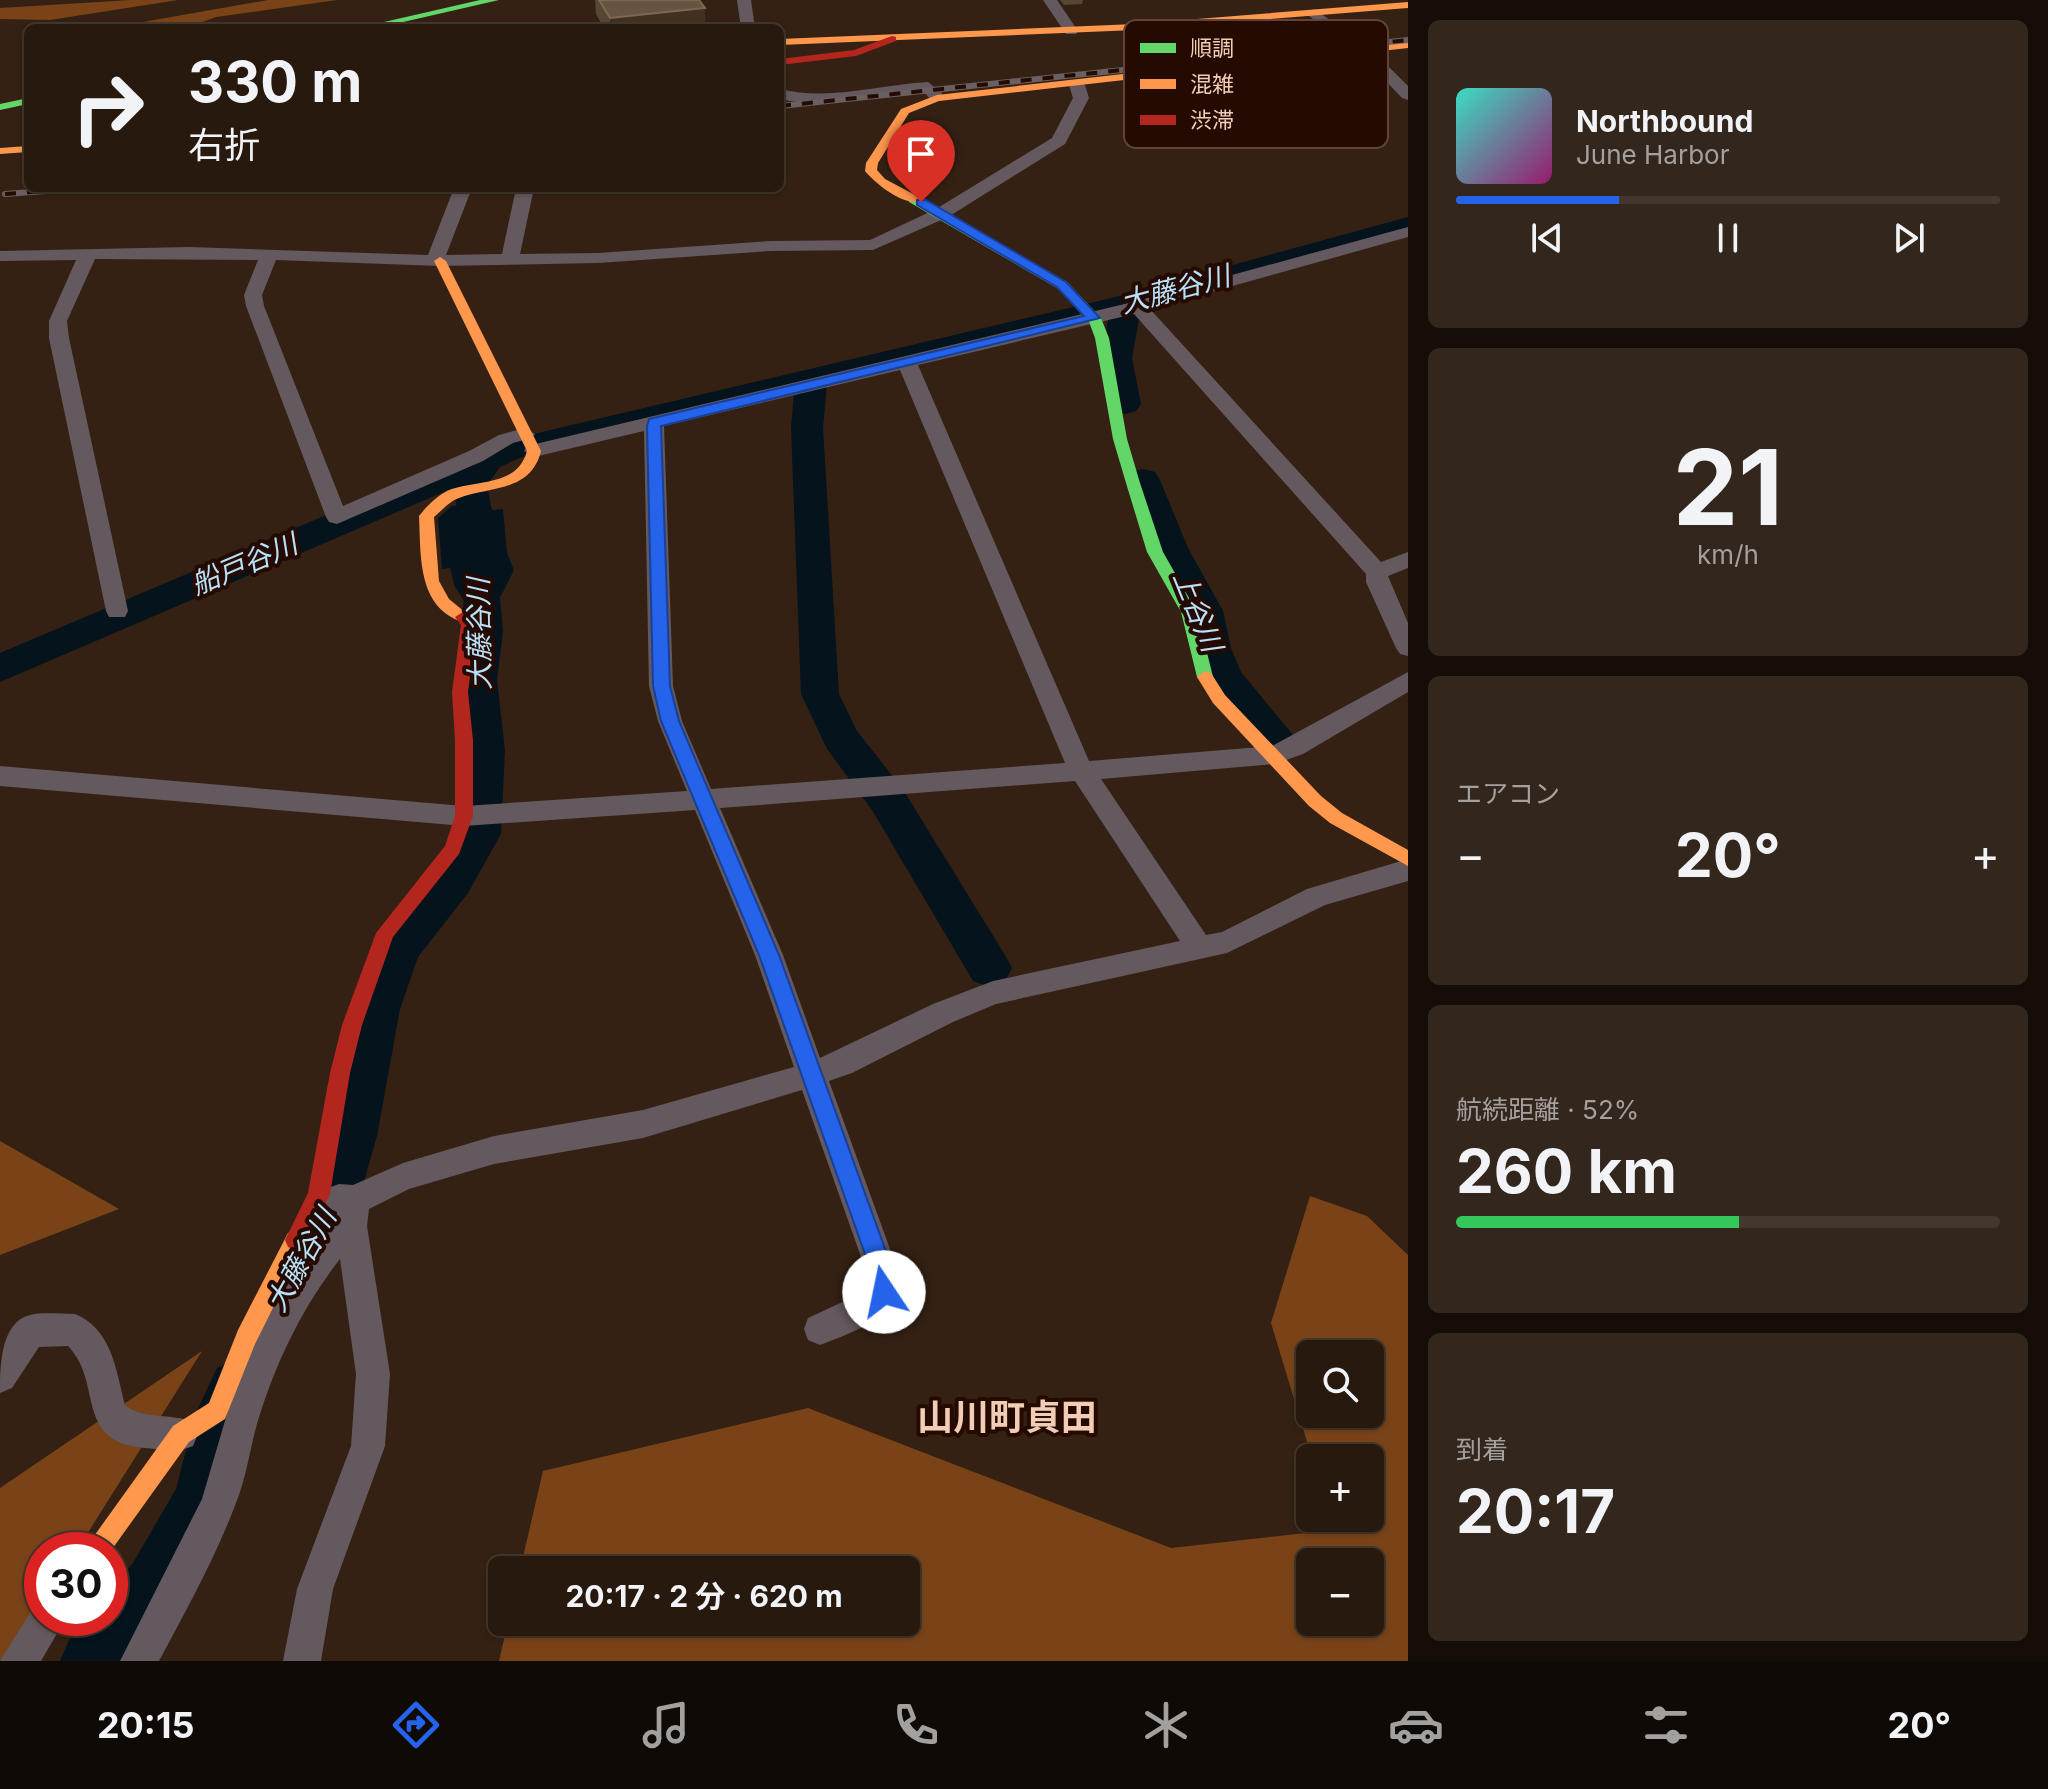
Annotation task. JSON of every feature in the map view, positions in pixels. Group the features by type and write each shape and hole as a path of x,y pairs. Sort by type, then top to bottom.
{"main road":[{"path":"382,24 494,0"},
{"path":"1188,20 1304,9 1408,5"},
{"path":"784,42 1071,31 1124,26"},
{"path":"784,61 869,49 885,45 892,39"},
{"path":"1388,47 1408,45"},
{"path":"1124,79 936,97 905,111 872,163 871,171 881,181 942,213 1062,285 1090,314 1102,338 1120,439 1133,483 1155,552 1189,612 1205,676 1219,699 1283,751 1315,801 1336,818 1408,859"},
{"path":"0,107 24,102"},
{"path":"0,151 24,149"},
{"path":"109,1532 181,1434 217,1411 246,1338 339,1203 343,1061 372,967 385,933 478,816 464,740 460,692 469,624 465,617 438,598 432,582 426,516 451,495 512,481 531,463 530,443 437,261"}],"street":[{"path":"744,0 747,24"},
{"path":"1050,0 1071,31"},
{"path":"1388,75 1408,95"},
{"path":"0,256 269,255 437,261 610,257 771,246 831,248 873,245 890,240 942,213 1059,141 1081,98 1077,85"},
{"path":"784,96 819,97 901,87 928,87 936,97"},
{"path":"437,261 462,192"},
{"path":"510,259 524,192"},
{"path":"269,255 253,295 255,306 337,517 476,456 498,443 530,443 654,422 907,362 1090,314 1128,309 1408,232"},
{"path":"1387,238 1408,255"},
{"path":"88,254 58,321 59,338 117,611"},
{"path":"1128,309 1377,572 1377,582 1408,648"},
{"path":"907,362 1049,702 1081,770 1200,949"},
{"path":"654,422 661,686 670,721 769,955 882,1271 884,1292 863,1309 820,1329"},
{"path":"1377,572 1408,559"},
{"path":"0,776 478,816 1081,770 1283,751 1408,681"},
{"path":"339,1203 403,1177 494,1150 643,1124 813,1074 842,1064 943,1013 993,993 1227,942 1317,897 1408,870"},
{"path":"139,1661 185,1577 219,1500 242,1417 273,1341 300,1288 336,1239 339,1203"},
{"path":"302,1661 315,1589 368,1446 373,1374 339,1203"},
{"path":"0,1376 30,1331 75,1330 93,1348 111,1415 126,1429 181,1434"},
{"path":"19,1661 36,1636"}],"shaded area":[{"path":"178,0 50,20 0,19 0,8"},
{"path":"268,0 337,0 216,17 197,24 132,24"},
{"path":"0,1141 119,1209 0,1255"},
{"path":"1310,1196 1367,1216 1408,1255 1408,1661 499,1661 505,1636 920,1636 920,1556 523,1556 543,1471 808,1408 1171,1548 1314,1532 1384,1532 1384,1444 1308,1444 1303,1428 1384,1428 1384,1340 1296,1340 1296,1405 1271,1323"},
{"path":"202,1351 88,1532 24,1532 24,1630 0,1661 0,1488"}],"water":[{"path":"485,502 493,510 503,509 507,553 514,570 501,596 465,602 455,587 450,568 442,569 438,518 452,506"}],"building":[{"path":"599,0 699,0 705,8 610,18"}],"waterway":[{"name":"大藤谷川","path":"1127,303 1408,226"},
{"name":"大藤谷川","path":"488,460 511,449 1127,303"},
{"name":"上谷川","path":"1125,404 1116,358 1127,303"},
{"name":"上谷川","path":"811,378 807,428 820,694 841,739 887,799 989,968"},
{"name":"船戸谷川","path":"0,668 488,460"},
{"name":"大藤谷川","path":"293,1279 326,1227 353,1136 377,1009 398,949 453,881 480,834 485,750 478,680 484,632 476,517 470,485 488,460"},
{"name":"上谷川","path":"1143,480 1170,548 1204,611 1212,648 1223,676 1237,697 1273,735"},
{"name":"大藤谷川","path":"90,1661 154,1584 202,1499 223,1415 236,1387"}],"railway":[{"path":"1388,42 1408,40"},
{"path":"784,106 1124,70"},
{"path":"5,194 33,192"}],"traffic: fast":[{"path":"382,24 494,0"},
{"path":"0,107 24,102"},
{"path":"913,199 1062,285 1094,318 1102,338 1120,439 1133,483 1155,552 1189,612 1205,677"}],"traffic: slow":[{"path":"1222,20 1408,5"},
{"path":"784,42 1124,27"},
{"path":"1388,47 1408,45"},
{"path":"913,199 881,181 871,171 872,163 905,111 937,98 1124,77"},
{"path":"0,151 24,149"},
{"path":"440,261 534,451 531,463 512,481 451,495 426,516 431,581 443,603 463,617"},
{"path":"1205,677 1219,699 1315,801 1336,818 1408,859"},
{"path":"109,1532 181,1434 217,1411 246,1338 296,1240"}],"traffic: jam":[{"path":"784,62 856,53 892,39"},
{"path":"296,1240 319,1194 340,1073 352,1025 385,933 453,849 464,816 464,740 460,692 469,624 463,617"}],"district":[{"name":"山川町貞田","path":"1007,1417"}],"route":[{"path":"884,1292 882,1271 769,955 670,721 661,686 654,422 1094,318 1062,285 921,202"}]}
